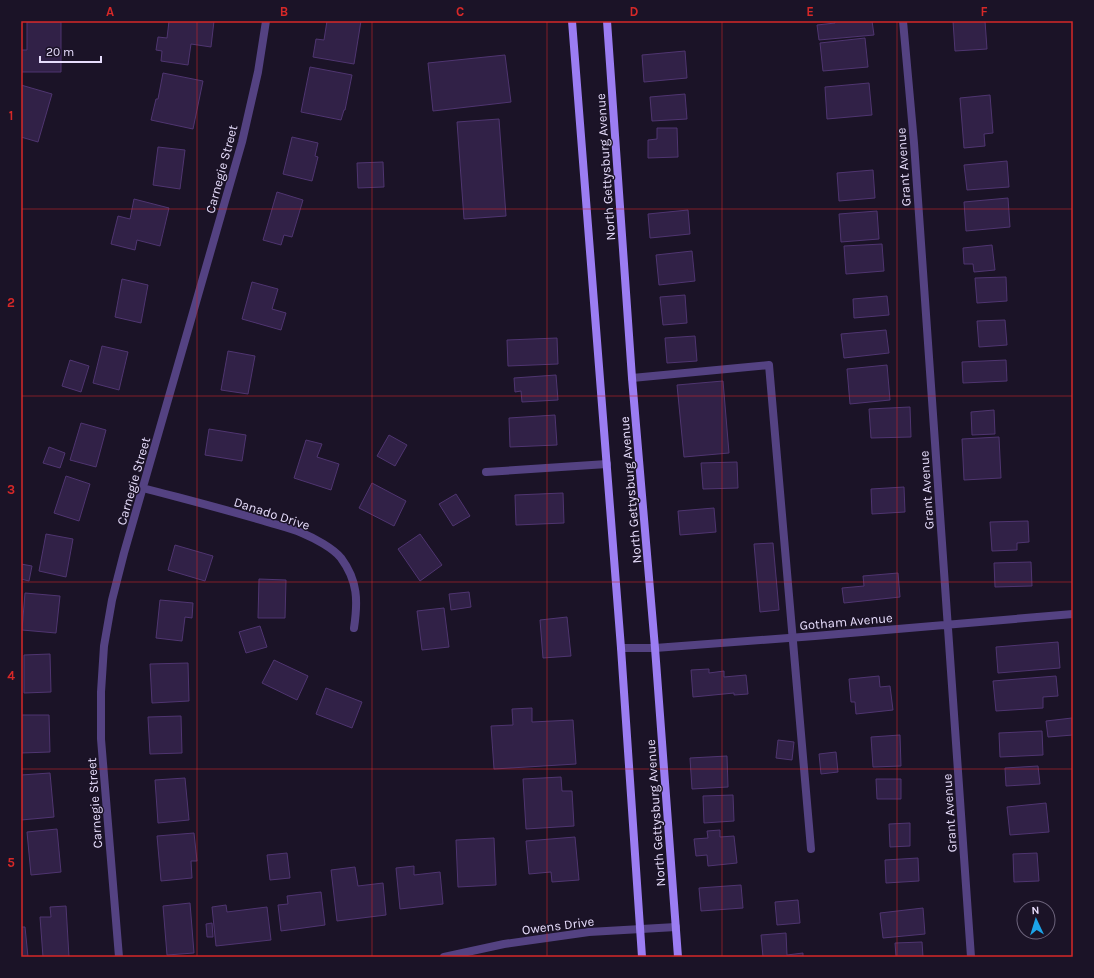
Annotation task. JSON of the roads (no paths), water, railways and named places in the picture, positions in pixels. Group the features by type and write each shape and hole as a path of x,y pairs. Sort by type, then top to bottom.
{"main road":[{"name":"North Gettysburg Avenue","path":"572,21 621,648 642,957"},
{"name":"North Gettysburg Avenue","path":"607,21 632,378 655,648 678,957"}],"street":[{"name":"Carnegie Street","path":"119,957 101,739 101,692 104,646 112,600 124,553 242,142 258,72 266,21"},
{"name":"Grant Avenue","path":"903,21 914,151 971,957"},
{"path":"632,378 769,366 811,849"},
{"path":"486,472 607,464"},
{"name":"Danado Drive","path":"143,488 248,516 296,531 322,543 340,557 349,570 355,588 357,606 354,628"},
{"name":"Gotham Avenue","path":"621,648 655,648 792,638 1073,614"},
{"name":"Owens Drive","path":"444,957 481,953 504,944 589,932 676,927"}]}
